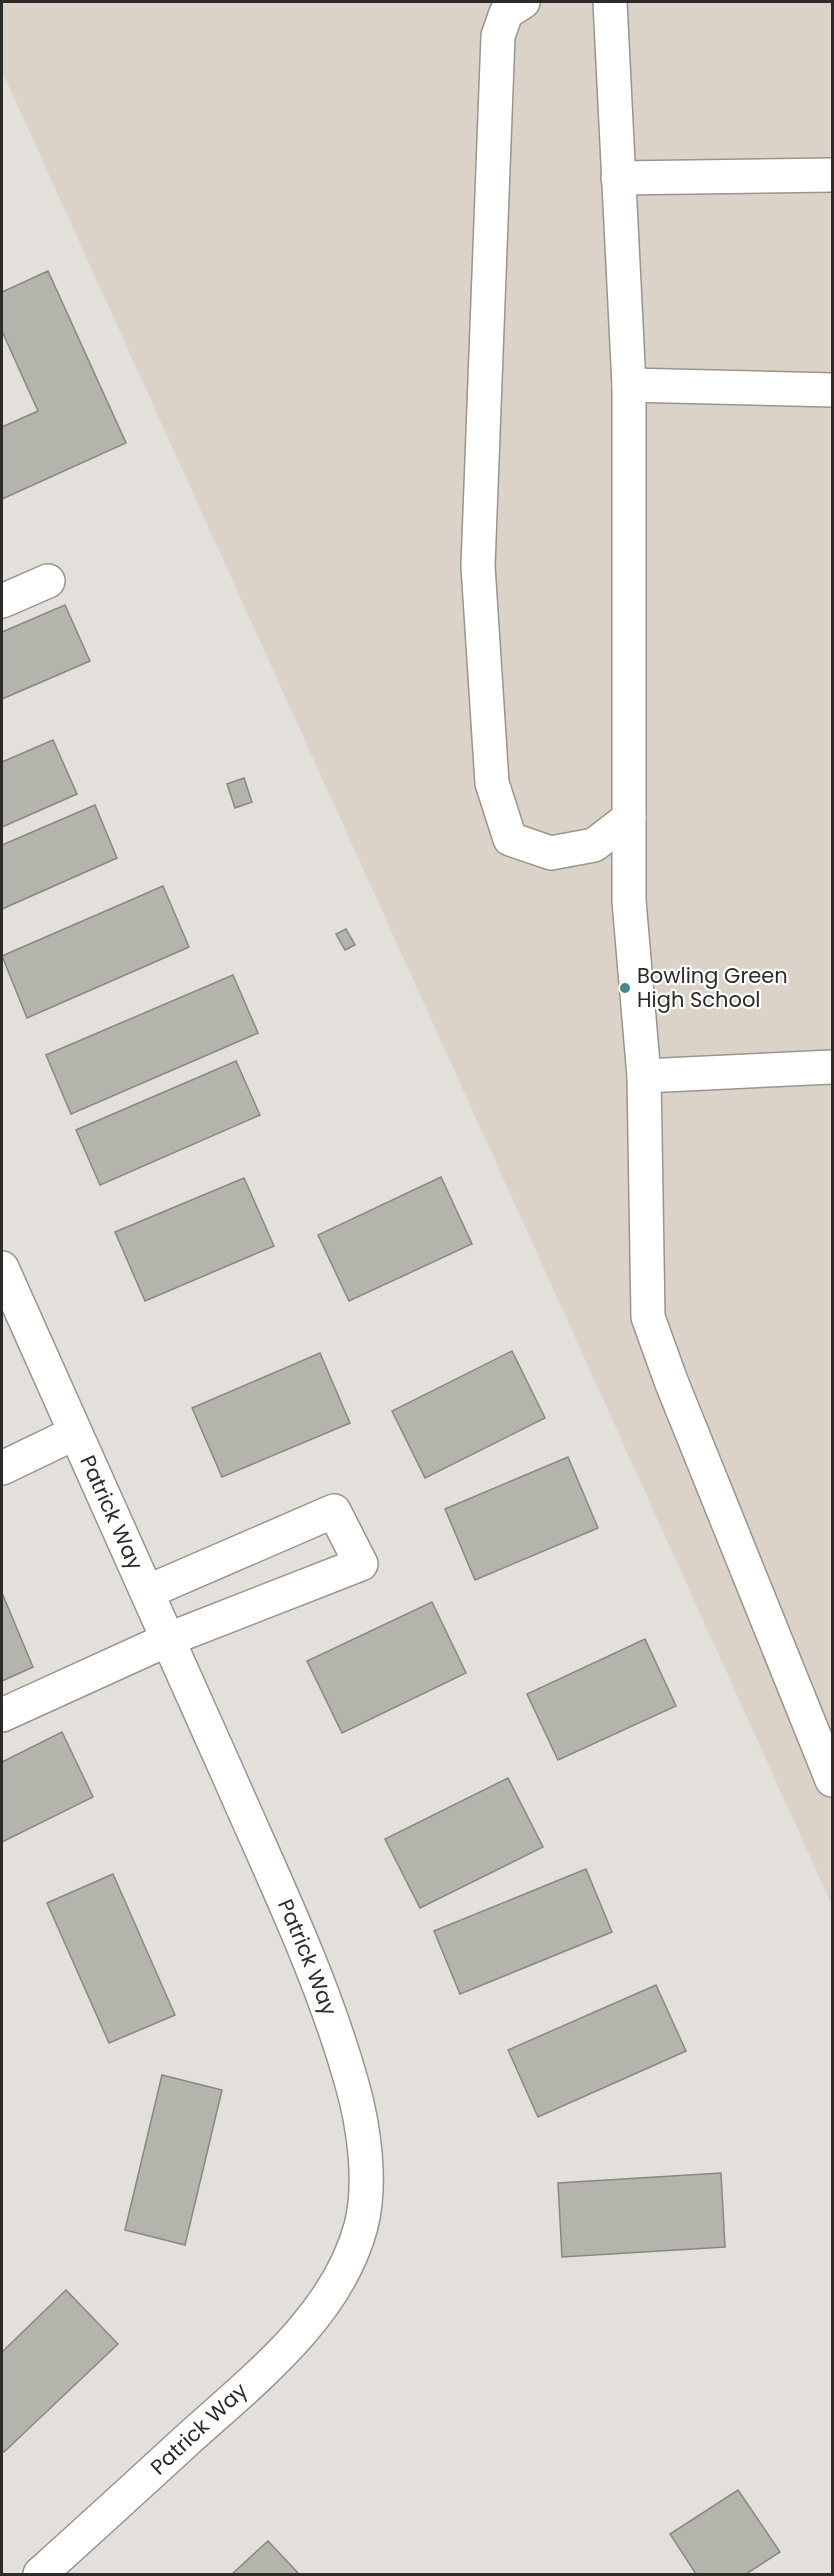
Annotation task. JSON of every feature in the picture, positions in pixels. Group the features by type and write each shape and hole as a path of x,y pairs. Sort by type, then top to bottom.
{"street":[{"path":"523,2 506,12 498,36 478,566 492,783 510,838 552,853 594,846 629,818"},
{"path":"610,2 629,385 629,901 644,1076 648,1317 671,1381 832,1780"},
{"path":"618,178 832,175"},
{"path":"629,385 832,390"},
{"path":"2,601 48,581"},
{"path":"644,1076 832,1067"},
{"name":"Patrick Way","path":"2,1268 283,1899 334,2027 353,2086 365,2143 361,2227 341,2274 326,2299 291,2343 40,2574"},
{"path":"2,1468 75,1433"},
{"path":"2,1715 169,1639 361,1564 334,1511 147,1592"}],"shaded area":[{"name":"Bowling Green High School","path":"2,2 832,2 832,1905 2,71"}],"building":[{"path":"48,271 126,443 2,499 2,427 38,411 2,331 2,292"},
{"path":"65,605 90,661 2,699 2,632"},
{"path":"53,740 77,794 2,827 2,762"},
{"path":"244,778 252,802 235,808 227,784"},
{"path":"95,805 117,858 2,909 2,845"},
{"path":"163,886 189,947 27,1018 2,956"},
{"path":"346,929 355,945 345,950 336,934"},
{"path":"233,975 258,1033 71,1114 46,1055"},
{"path":"236,1061 260,1115 100,1185 76,1130"},
{"path":"441,1177 472,1244 349,1301 318,1235"},
{"path":"244,1178 274,1246 145,1301 115,1232"},
{"path":"512,1351 545,1418 425,1478 392,1411"},
{"path":"320,1353 350,1423 222,1477 192,1408"},
{"path":"568,1457 598,1528 475,1580 445,1509"},
{"path":"2,1593 33,1667 2,1681"},
{"path":"432,1602 466,1673 342,1733 307,1661"},
{"path":"645,1639 676,1706 558,1760 527,1694"},
{"path":"62,1732 93,1797 2,1842 2,1762"},
{"path":"508,1778 543,1847 420,1908 385,1839"},
{"path":"586,1869 612,1932 460,1994 434,1931"},
{"path":"113,1874 175,2015 109,2043 47,1903"},
{"path":"656,1985 686,2051 538,2117 508,2050"},
{"path":"162,2075 222,2090 185,2245 125,2230"},
{"path":"721,2173 725,2247 562,2257 558,2183"},
{"path":"66,2290 118,2344 4,2452 2,2450 2,2352"},
{"path":"738,2490 780,2552 746,2574 696,2574 670,2534"},
{"path":"268,2541 299,2574 232,2574"}],"place":[{"name":"Bowling Green High School","path":"625,988"}]}
